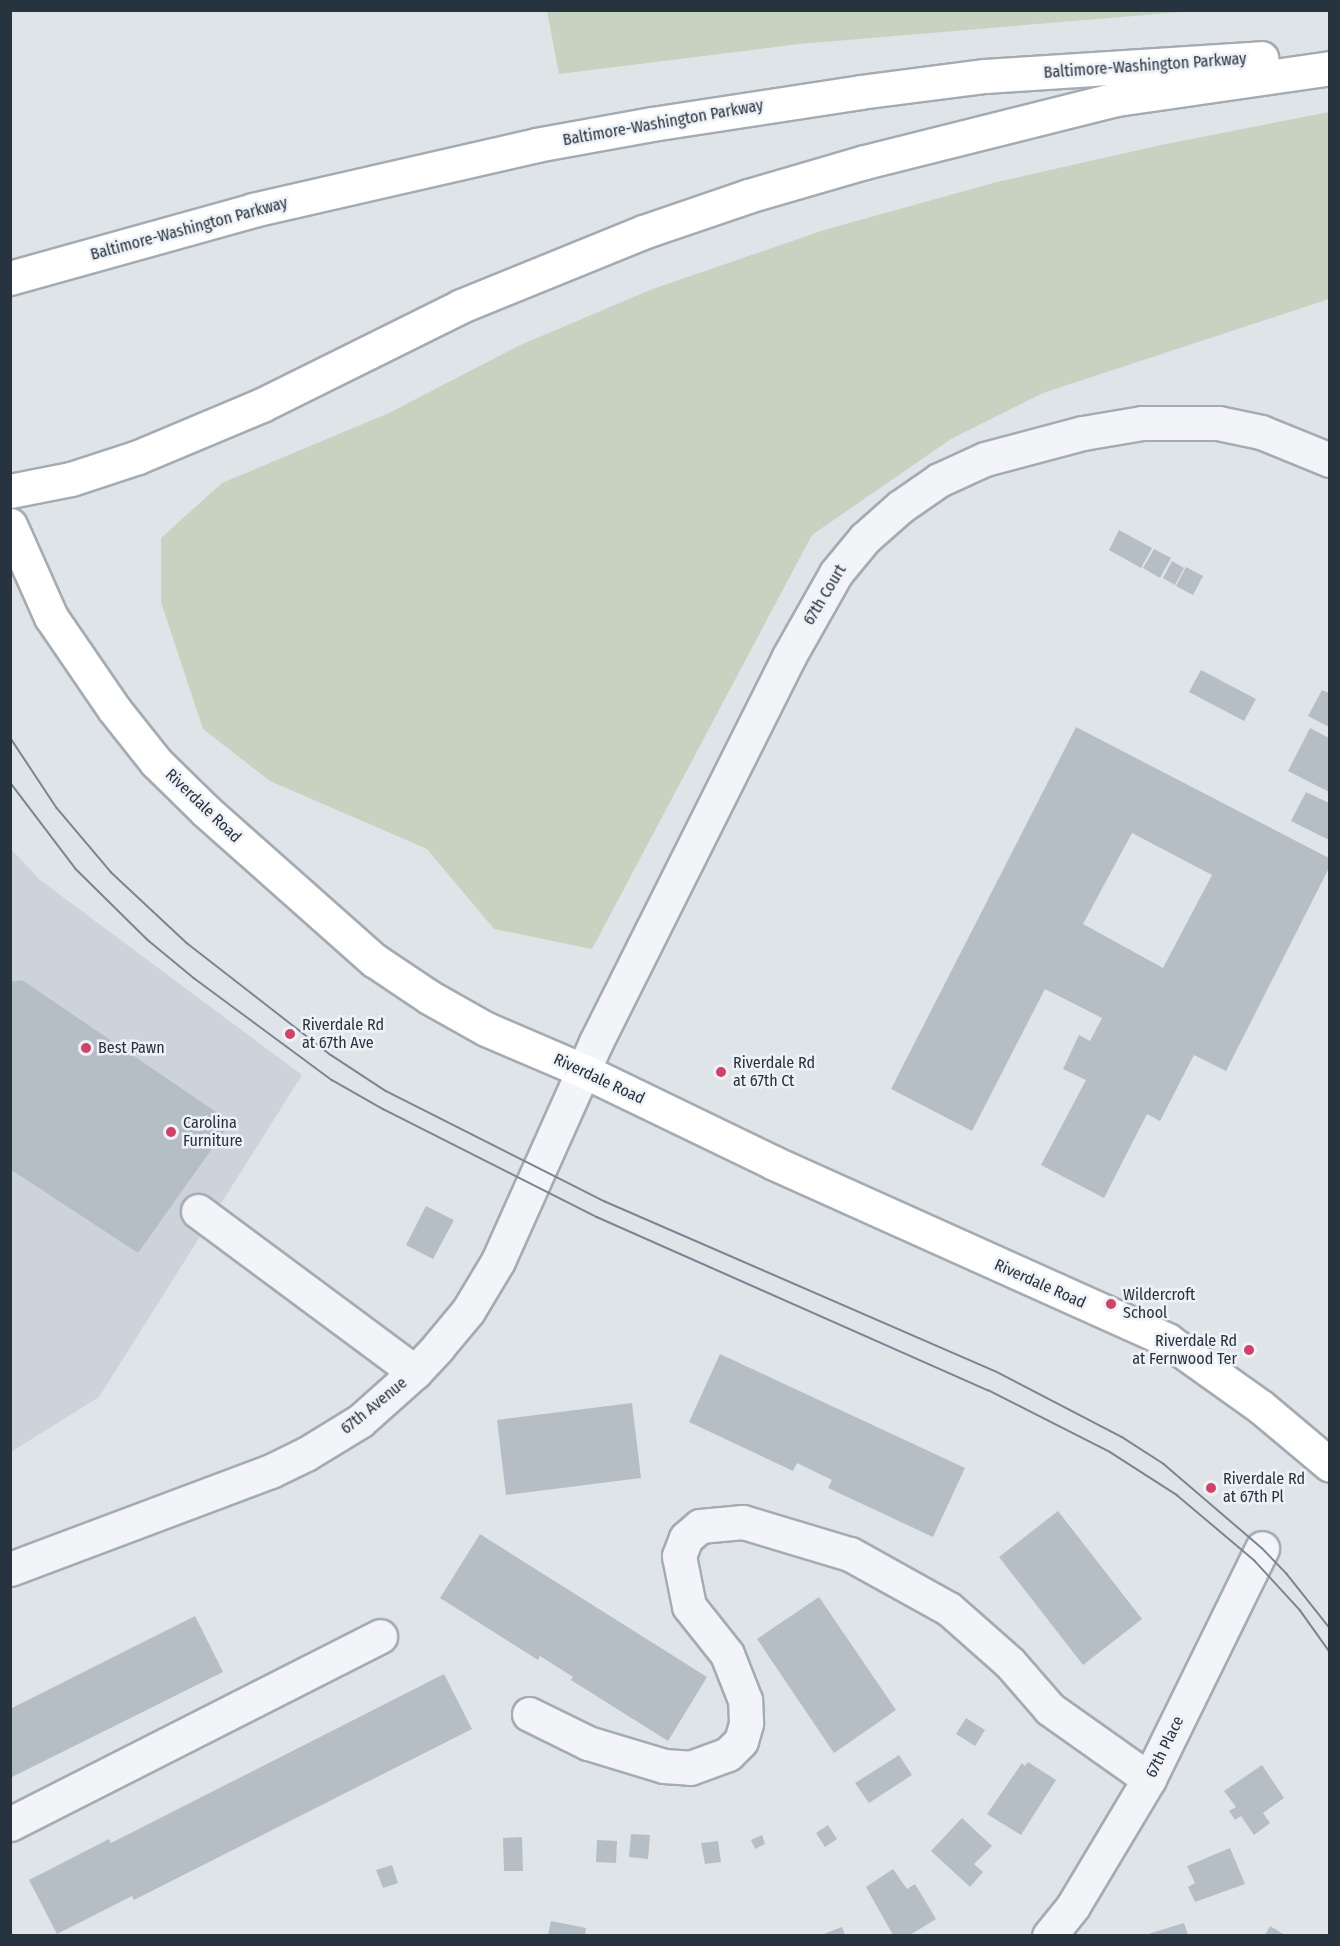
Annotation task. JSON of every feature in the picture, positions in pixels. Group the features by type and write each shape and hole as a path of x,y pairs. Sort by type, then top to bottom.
{"main road":[{"name":"Baltimore-Washington Parkway","path":"10,278 253,210 420,170 536,145 686,118 985,76 1329,54"},
{"path":"10,491 71,479 138,458 262,405 405,333 522,280 643,232 748,196 865,162 1116,99 1329,68"},
{"name":"Riverdale Road","path":"10,525 51,617 108,700 156,762 206,811 374,960 429,997 486,1029 584,1071 774,1163 1167,1340 1261,1407 1329,1466"}],"street":[{"name":"67th Court","path":"584,1071 596,1042 794,648 836,573 865,538 900,507 939,480 985,459 1083,433 1142,423 1218,423 1261,432 1329,460"},
{"name":"67th Avenue","path":"10,1569 252,1478 306,1454 360,1421 415,1372 468,1311 498,1261 584,1071"},
{"path":"198,1211 415,1372"},
{"path":"529,1714 588,1743 664,1766 690,1768 728,1754 741,1741 746,1723 745,1700 728,1654 689,1606 679,1556 686,1538 700,1526 743,1522 850,1554 949,1609 1010,1663 1050,1709 1149,1779"},
{"name":"67th Place","path":"1049,1935 1073,1906 1149,1779 1262,1548"},
{"path":"10,1824 380,1636"}],"shaded area":[{"path":"11,849 40,880 302,1075 99,1397 11,1452"}],"green space":[{"path":"547,10 1194,11 799,44 559,74"},
{"path":"1329,112 1329,299 1043,393 951,439 812,535 592,949 494,929 427,849 270,781 203,729 161,602 161,538 222,483 389,413 518,346 650,290 824,230 997,182 1161,145"}],"building":[{"path":"1119,530 1152,548 1141,568 1109,550"},
{"path":"1154,549 1171,558 1160,578 1143,568"},
{"path":"1172,561 1184,568 1175,585 1163,578"},
{"path":"1186,567 1203,576 1193,595 1176,586"},
{"path":"1201,670 1256,699 1244,721 1189,692"},
{"path":"1322,690 1329,693 1329,727 1308,716"},
{"path":"1076,727 1329,858 1329,868 1226,1071 1194,1055 1160,1121 1147,1114 1104,1198 1041,1165 1086,1080 1063,1069 1079,1035 1090,1041 1102,1018 1045,989 972,1131 891,1089","holes":["1132,833 1212,875 1163,968 1083,924"]},
{"path":"1310,728 1329,738 1329,792 1288,771"},
{"path":"1306,792 1329,803 1329,840 1291,821"},
{"path":"22,980 231,1122 138,1253 10,1169 10,982"},
{"path":"426,1206 454,1220 433,1259 406,1245"},
{"path":"720,1354 965,1468 933,1537 828,1488 832,1480 797,1463 793,1471 689,1422"},
{"path":"632,1403 641,1478 506,1495 497,1420"},
{"path":"1058,1511 1142,1619 1083,1665 999,1557"},
{"path":"480,1534 707,1677 668,1741 571,1680 573,1677 540,1656 538,1660 440,1598"},
{"path":"819,1597 896,1710 834,1753 757,1639"},
{"path":"195,1616 223,1672 10,1778 10,1709"},
{"path":"444,1674 472,1729 134,1900 132,1896 57,1934 29,1880 109,1839 111,1843"},
{"path":"966,1718 985,1730 975,1746 956,1734"},
{"path":"899,1755 912,1775 869,1803 855,1783"},
{"path":"1028,1762 1056,1780 1021,1835 987,1814 1022,1763 1025,1766"},
{"path":"1262,1765 1284,1798 1263,1813 1270,1823 1254,1835 1241,1816 1235,1820 1229,1811 1236,1807 1224,1791"},
{"path":"962,1818 992,1846 974,1864 983,1872 970,1887 931,1851"},
{"path":"828,1825 837,1839 825,1847 816,1833"},
{"path":"631,1834 650,1835 648,1859 629,1857"},
{"path":"762,1835 765,1844 755,1849 751,1840"},
{"path":"522,1837 523,1871 504,1871 503,1838"},
{"path":"597,1840 617,1841 616,1863 596,1862"},
{"path":"718,1841 721,1862 705,1864 701,1843"},
{"path":"1230,1848 1245,1884 1195,1902 1188,1887 1195,1883 1187,1866"},
{"path":"392,1865 398,1883 383,1888 376,1870"},
{"path":"893,1869 907,1889 915,1884 936,1919 910,1935 893,1935 866,1887"},
{"path":"551,1921 586,1928 585,1935 548,1935"},
{"path":"1184,1923 1188,1935 1145,1935"},
{"path":"1270,1926 1285,1935 1265,1935"},
{"path":"842,1927 845,1935 821,1935"}],"tram line":[{"path":"10,737 57,808 111,872 187,943 331,1055 386,1091 604,1201 995,1371 1122,1437 1164,1464 1262,1548 1287,1574 1330,1628"},
{"path":"10,782 76,869 148,940 194,978 332,1080 383,1109 597,1217 988,1390 1110,1452 1177,1495 1255,1561 1300,1610 1330,1652"}],"place":[{"name":"Riverdale Rd at 67th Ave","path":"290,1034"},
{"name":"Best Pawn","path":"86,1048"},
{"name":"Riverdale Rd at 67th Ct","path":"721,1072"},
{"name":"Carolina Furniture","path":"171,1132"},
{"name":"Wildercroft School","path":"1111,1304"},
{"name":"Riverdale Rd at Fernwood Ter","path":"1249,1350"},
{"name":"Riverdale Rd at 67th Pl","path":"1211,1488"}]}
